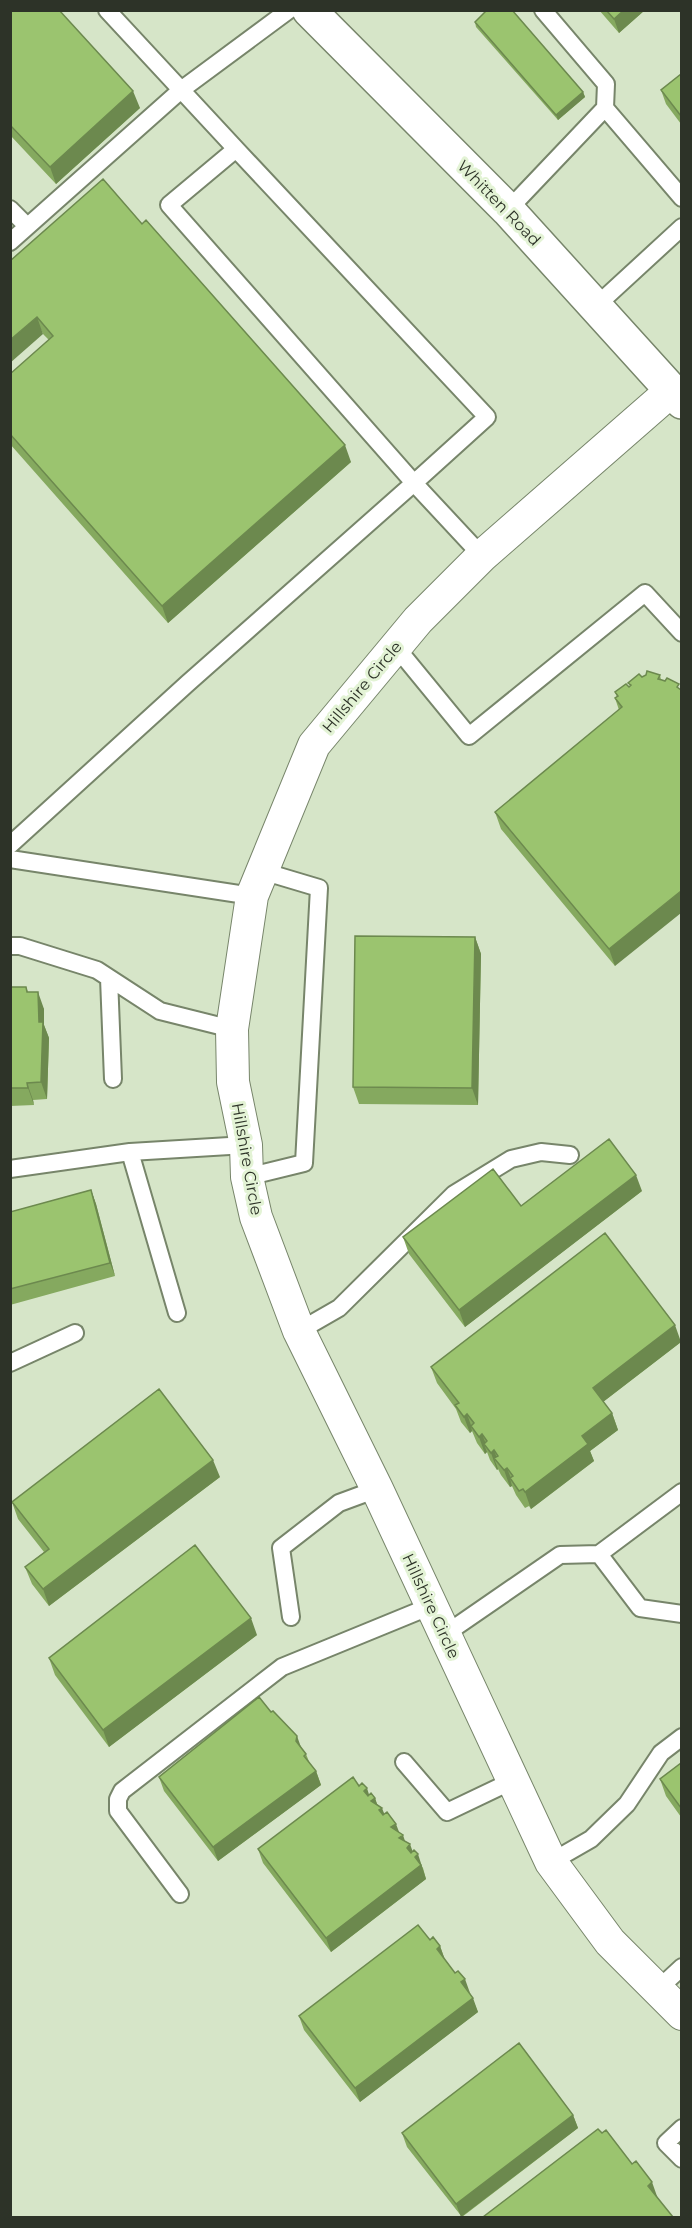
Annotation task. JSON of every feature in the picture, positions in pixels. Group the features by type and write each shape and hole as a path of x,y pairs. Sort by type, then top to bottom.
{"main road":[{"name":"Whitten Road","path":"309,10 508,210 676,396"}],"street":[{"name":"Hillshire Circle","path":"676,396 482,556 418,620 314,745 257,884 232,1029 233,1082 246,1145 248,1177 256,1217 299,1331 377,1489 551,1862 610,1942 681,2014"}],"lane":[{"path":"10,845 487,417 107,10"},
{"path":"10,242 181,90 289,10"},
{"path":"508,210 605,108 606,84 543,10"},
{"path":"605,108 681,198"},
{"path":"236,149 169,205 414,483 482,556"},
{"path":"10,209 27,226"},
{"path":"595,307 681,227"},
{"path":"396,647 469,736 645,593 681,633"},
{"path":"10,859 257,884 319,888 303,1163 248,1177"},
{"path":"10,946 20,946 97,970 160,1011 232,1029"},
{"path":"109,978 113,1079"},
{"path":"10,1169 130,1152 246,1145"},
{"path":"130,1152 177,1313"},
{"path":"299,1331 339,1308 454,1194 511,1159 541,1152 570,1155"},
{"path":"10,1363 75,1333"},
{"path":"291,1617 281,1548 339,1503 377,1489"},
{"path":"444,1635 560,1555 599,1554 681,1492"},
{"path":"599,1554 640,1608 681,1614"},
{"path":"180,1894 118,1811 118,1799 122,1791 282,1667 431,1606"},
{"path":"551,1862 591,1839 613,1818 627,1804 661,1753 681,1737"},
{"path":"404,1762 447,1812 512,1780"},
{"path":"656,1991 681,1968"},
{"path":"681,2128 666,2143 681,2159"}],"building":[{"path":"10,10 59,10 133,91 50,167 10,125"},
{"path":"487,10 512,10 583,92 556,115 475,22"},
{"path":"606,10 624,10 614,19"},
{"path":"681,74 681,116 661,90"},
{"path":"103,179 142,224 146,220 345,445 162,606 10,434 10,374 53,336 37,317 10,340 10,261"},
{"path":"647,671 660,675 658,679 665,681 667,678 679,684 677,687 681,690 681,891 609,949 495,812 622,707 615,698 618,696 615,692 626,684 629,687 631,685 628,683 639,674 642,677 646,675"},
{"path":"355,936 475,937 472,1088 353,1087"},
{"path":"10,987 26,987 27,992 38,992 39,1022 43,1022 41,1082 27,1083 28,1088 10,1088"},
{"path":"609,1139 636,1175 459,1310 403,1237 493,1169 521,1206"},
{"path":"91,1190 110,1263 10,1289 10,1212"},
{"path":"605,1233 675,1325 593,1388 612,1413 582,1436 588,1444 525,1492 523,1489 519,1491 510,1478 513,1476 507,1468 504,1470 494,1458 498,1456 494,1450 491,1453 484,1444 487,1441 482,1434 479,1437 471,1426 474,1423 467,1414 464,1417 455,1405 459,1403 431,1367"},
{"path":"159,1389 213,1460 43,1589 25,1567 49,1549 12,1502"},
{"path":"195,1545 251,1618 103,1730 49,1658"},
{"path":"259,1697 271,1712 273,1711 297,1736 296,1741 306,1754 304,1756 316,1771 213,1847 159,1777"},
{"path":"681,1763 681,1808 660,1779"},
{"path":"353,1777 359,1786 362,1783 367,1788 364,1791 368,1796 371,1793 375,1798 371,1801 382,1808 379,1810 383,1815 387,1812 396,1824 391,1827 403,1835 399,1838 410,1844 407,1848 411,1853 414,1850 418,1854 415,1857 421,1865 326,1938 258,1849"},
{"path":"418,1925 430,1940 433,1937 440,1946 437,1949 455,1973 458,1971 465,1979 461,1982 473,1998 355,2088 299,2016"},
{"path":"519,2043 573,2115 456,2204 402,2133"},
{"path":"598,2129 602,2133 606,2130 632,2164 636,2161 652,2182 648,2186 673,2217 483,2217"}]}
